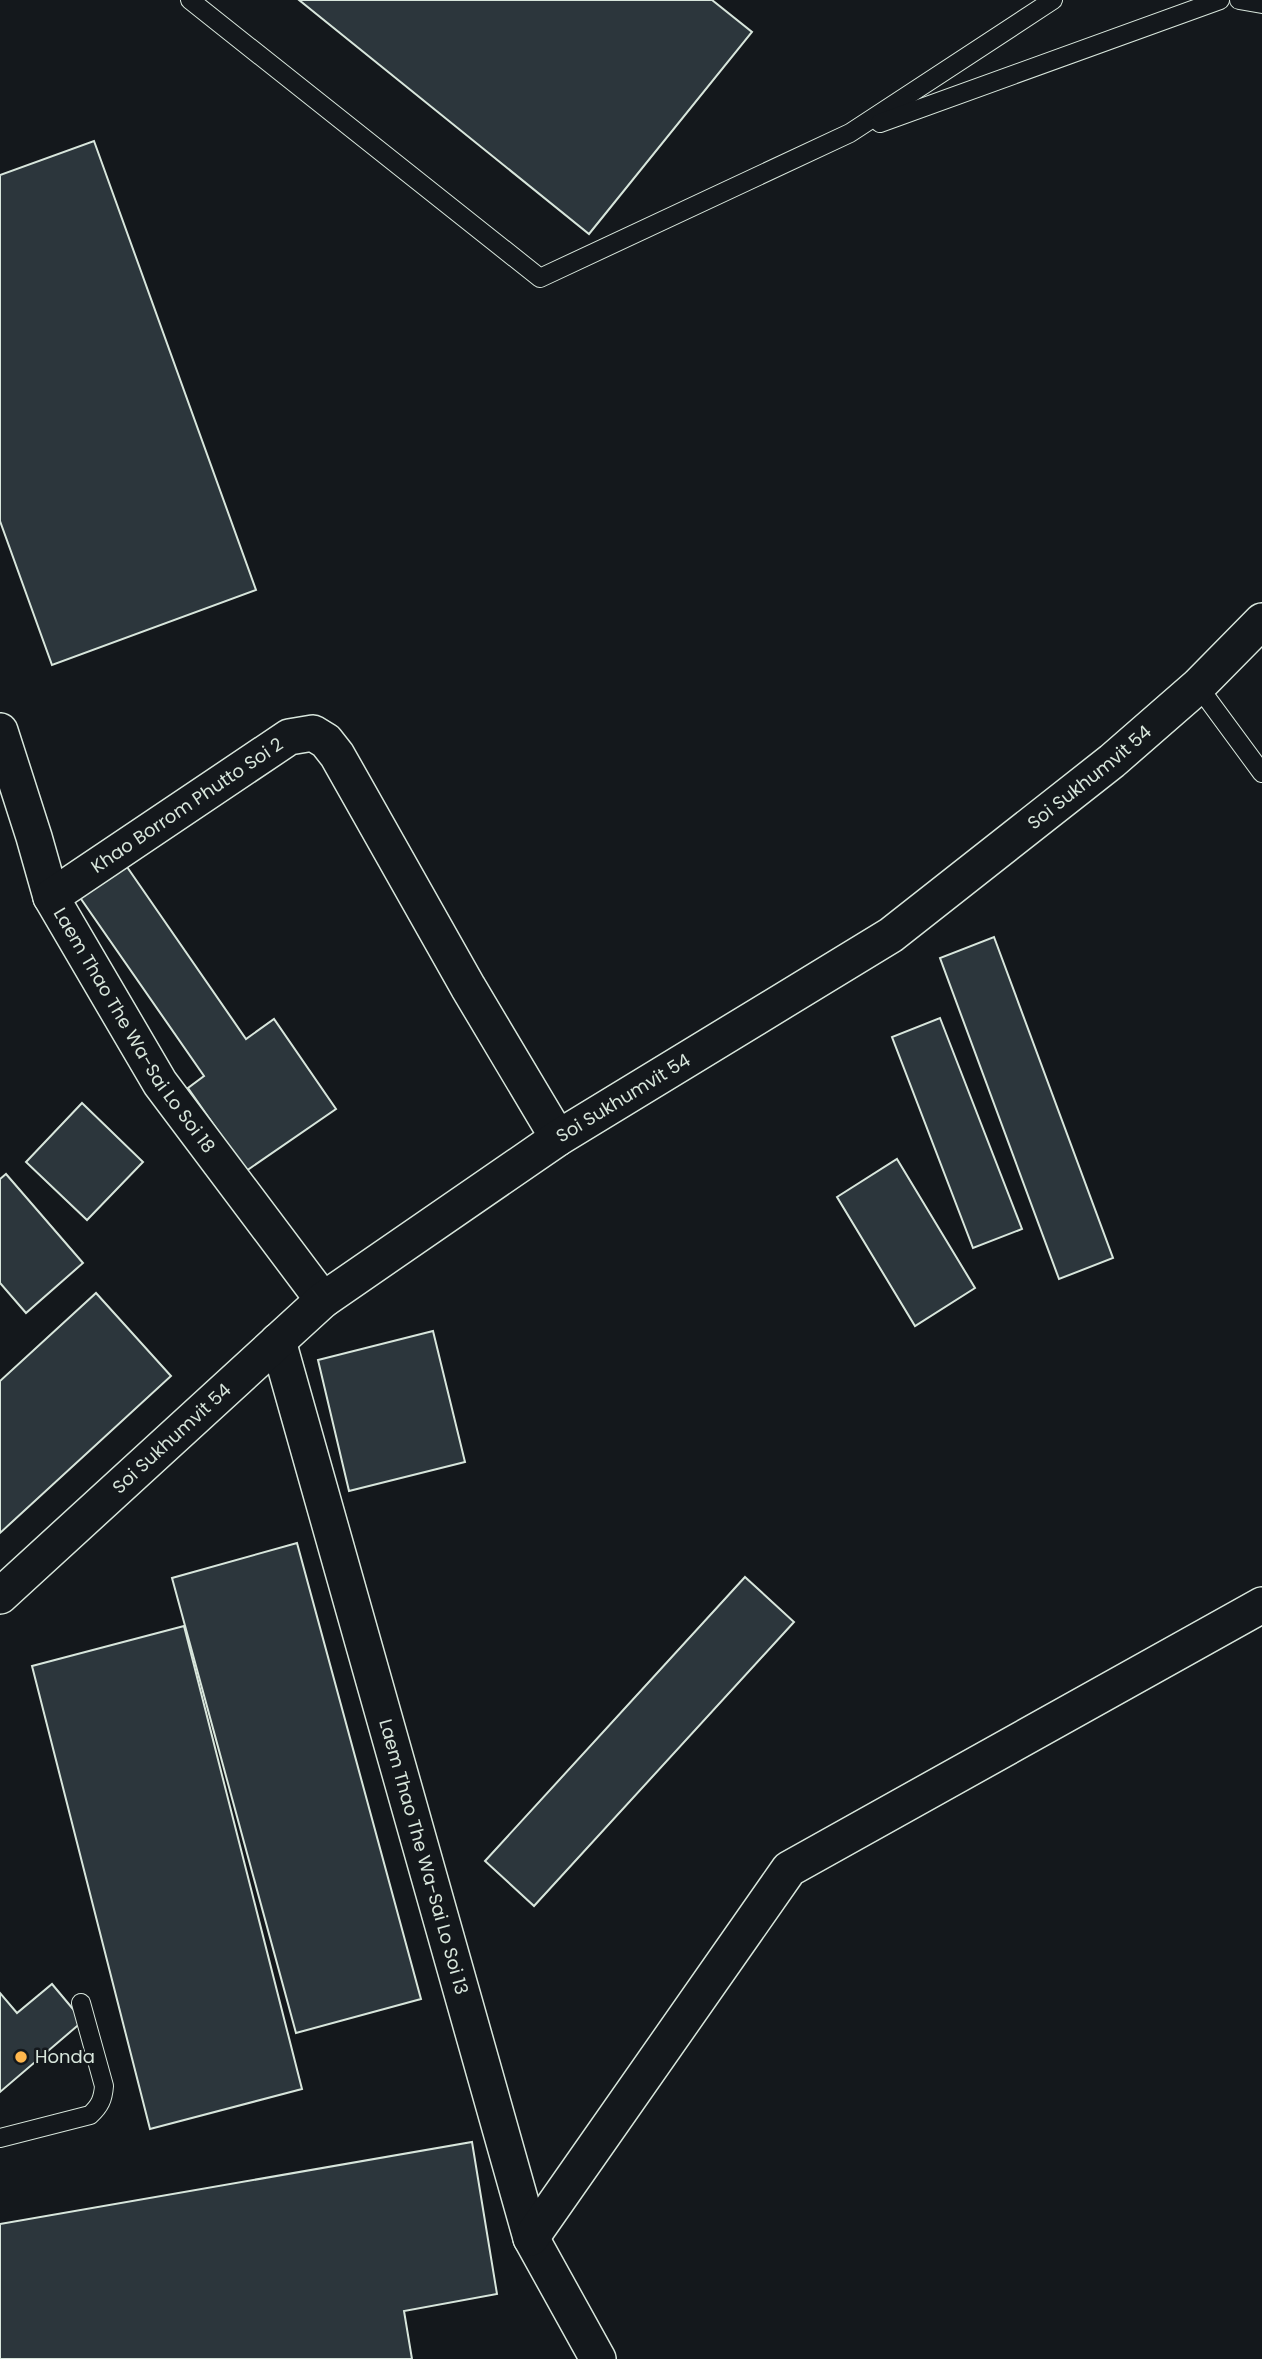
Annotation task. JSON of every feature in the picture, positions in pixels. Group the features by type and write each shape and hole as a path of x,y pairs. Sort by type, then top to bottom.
{"street":[{"name":"Soi Sukhumvit 54","path":"0,1595 323,1300 558,1138 891,936 1112,761 1198,686 1262,621"},
{"name":"Laem Thao The Wa-Sai Lo Soi 18","path":"0,731 51,897 160,1083 323,1300"},
{"name":"Khao Borrom Phutto Soi 2","path":"51,897 289,737 313,733 326,741 337,755 558,1138"},
{"name":"Laem Thao The Wa-Sai Lo Soi 13","path":"278,1341 530,2238 598,2359"},
{"path":"530,2238 789,1869 1262,1605"}],"lane":[{"path":"190,0 540,278 850,133 1220,0"},
{"path":"850,133 1053,0"},
{"path":"1239,0 1262,4"},
{"path":"1198,686 1262,773"},
{"path":"0,2138 90,2115 98,2108 103,2099 104,2086 81,2003"}],"building":[{"path":"299,0 712,0 752,32 589,234"},
{"path":"94,141 256,590 52,665 0,521 0,175"},
{"path":"125,864 246,1039 274,1019 336,1109 246,1171 188,1088 204,1076 79,896"},
{"path":"994,937 1113,1258 1059,1279 940,958"},
{"path":"940,1018 1022,1229 973,1248 892,1037"},
{"path":"82,1103 143,1162 87,1220 26,1162"},
{"path":"897,1159 975,1288 915,1326 837,1197"},
{"path":"6,1174 83,1263 26,1313 0,1283 0,1179"},
{"path":"96,1293 171,1376 0,1533 0,1381"},
{"path":"433,1331 465,1462 349,1491 318,1360"},
{"path":"297,1543 421,1999 296,2033 172,1578"},
{"path":"745,1577 794,1622 534,1906 485,1861"},
{"path":"184,1626 302,2089 150,2129 32,1666"},
{"name":"Honda","path":"52,1984 83,2021 0,2092 0,1993 17,2013"},
{"path":"472,2142 497,2294 404,2311 412,2359 0,2359 0,2224"}],"place":[{"name":"Honda","path":"21,2057"}]}
